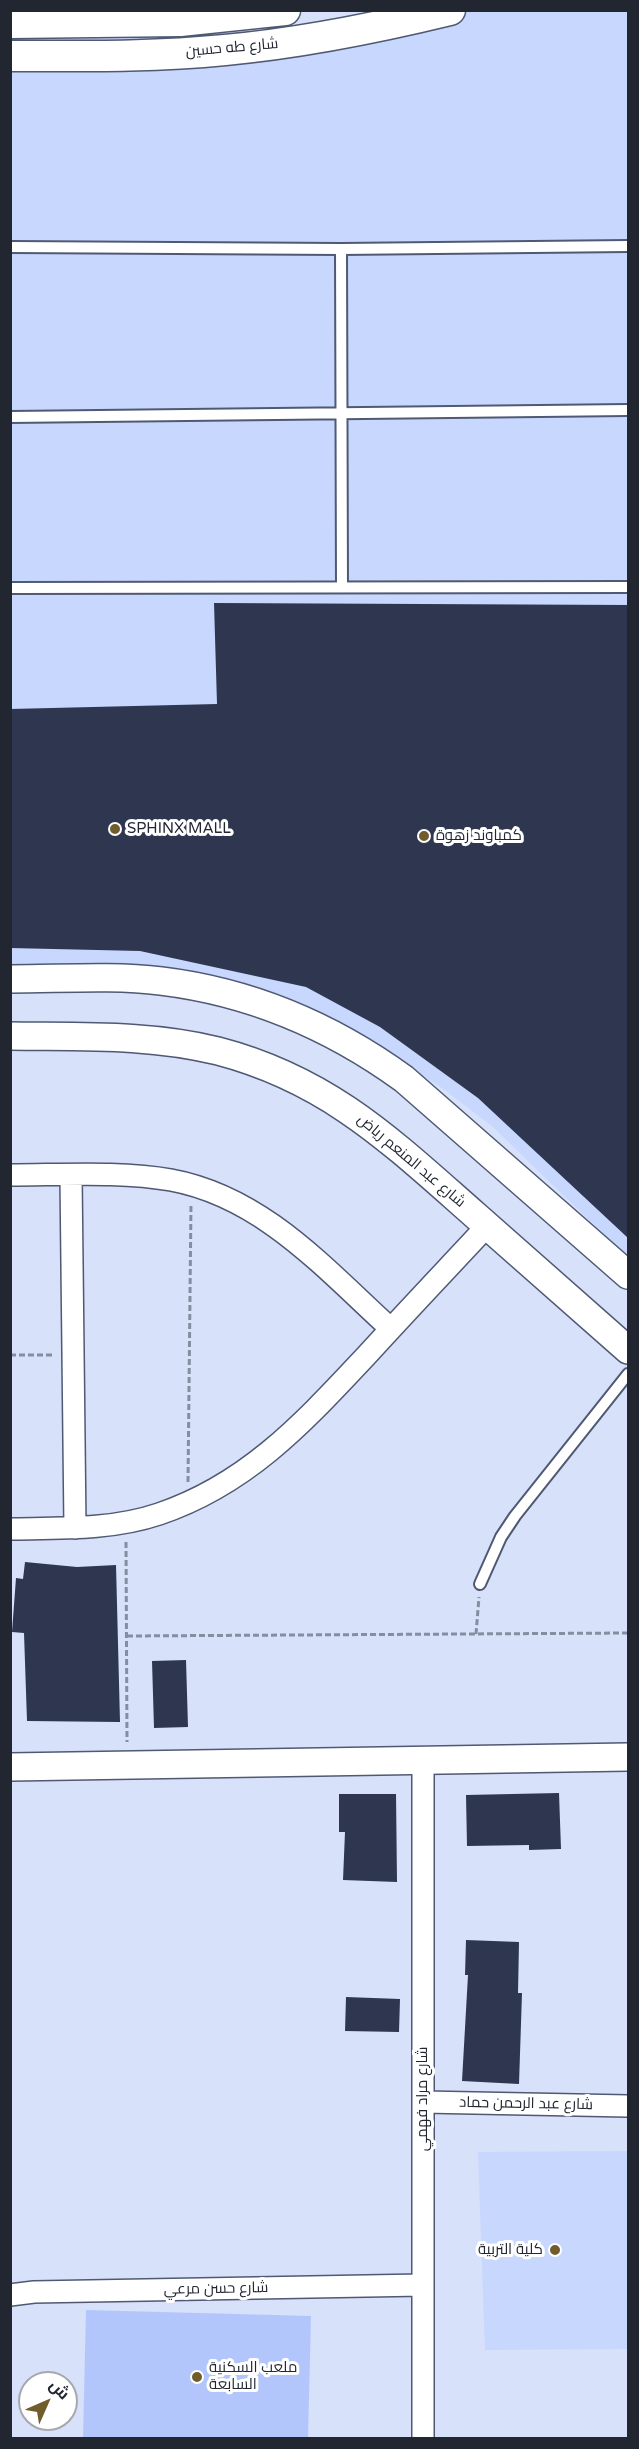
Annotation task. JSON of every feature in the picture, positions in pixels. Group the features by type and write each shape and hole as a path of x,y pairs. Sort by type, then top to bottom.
{"main road":[{"name":"شارع طه حسين","path":"10,23 180,21 285,10"},
{"name":"شارع طه حسين","path":"10,56 147,55 225,50 342,34 450,10"}],"street":[{"path":"10,979 122,978 179,984 235,995 307,1020 373,1057 405,1079 628,1275"},
{"name":"شارع عبد المنعم رياض","path":"10,1036 153,1039 218,1051 280,1072 339,1103 366,1122 628,1350"},
{"path":"10,1175 147,1177 191,1184 243,1204 267,1218 289,1236 391,1329"},
{"path":"71,1176 75,1528"},
{"path":"10,1529 75,1528 126,1522 157,1515 216,1490 269,1453 293,1432 487,1226"},
{"path":"10,1767 423,1758 628,1757"},
{"name":"شارع مراد فهمي","path":"423,1758 423,2439"},
{"name":"شارع عبد الرحمن حماد","path":"423,2102 628,2106"},
{"name":"شارع حسن مرعي","path":"10,2295 34,2292 422,2285"}],"lane":[{"path":"10,247 340,249 628,246"},
{"path":"340,249 342,587"},
{"path":"10,417 628,410"},
{"path":"10,588 628,587"},
{"path":"480,1584 489,1560 515,1516 628,1374"}],"path":[{"path":"187,1503 191,1184"},
{"path":"10,1355 73,1355"},
{"path":"126,1522 127,1765"},
{"path":"476,1634 480,1584"},
{"path":"127,1636 628,1633"}],"shaded area":[{"path":"381,10 628,11 628,1258 493,1127 442,1088 377,1047 223,996 11,979 10,38 222,35 333,21"},
{"name":"كلية التربية","path":"628,2151 628,2349 485,2350 478,2152"},
{"name":"ملعب السكنية السابعة","path":"86,2310 311,2316 308,2438 83,2438"}],"building":[{"name":"كمباوند زهوة","path":"214,603 628,605 628,1238 478,1098 380,1027 306,987 140,951 10,948 10,709 217,704"},
{"path":"25,1562 77,1567 116,1565 120,1722 27,1721 24,1633 12,1632 16,1578 23,1579"},
{"path":"186,1660 188,1727 154,1728 152,1661"},
{"path":"559,1793 561,1849 529,1850 529,1845 467,1846 466,1795"},
{"path":"339,1794 396,1794 397,1882 343,1880 345,1832 339,1832"},
{"path":"466,1940 519,1942 518,1993 522,1993 519,2084 462,2081 468,1975 465,1975"},
{"path":"346,1997 400,1999 399,2032 345,2031"}],"place":[{"name":"SPHINX MALL","path":"115,829"},
{"name":"كمباوند زهوة","path":"424,836"},
{"name":"كلية التربية","path":"555,2250"},
{"name":"ملعب السكنية السابعة","path":"197,2377"}]}
